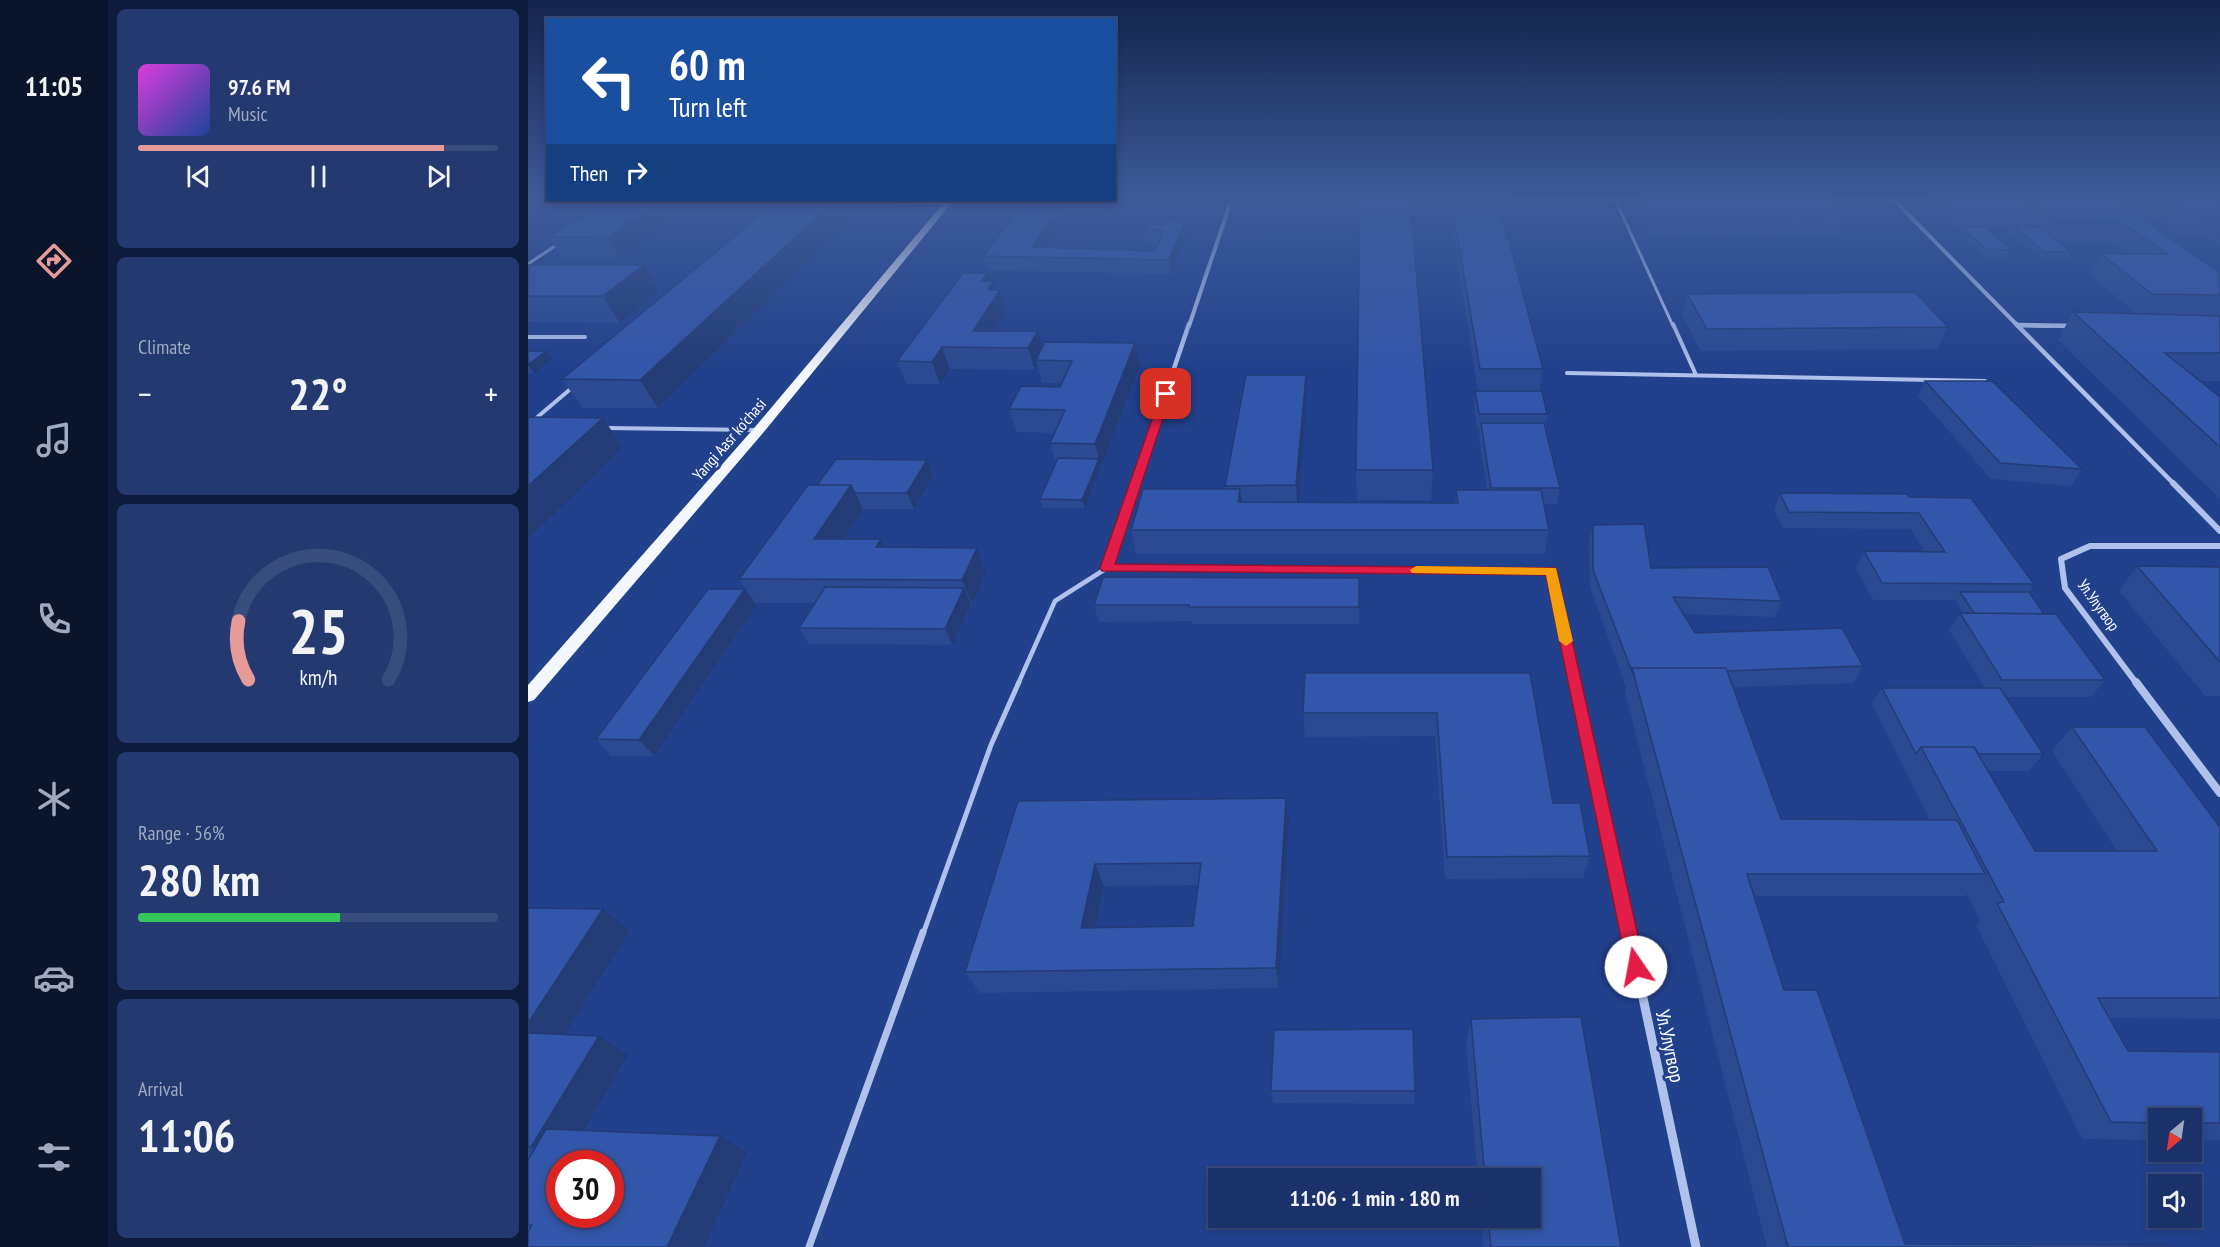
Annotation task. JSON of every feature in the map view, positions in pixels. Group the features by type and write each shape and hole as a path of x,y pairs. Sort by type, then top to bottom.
{"main road":[{"name":"Yangi Aasr ko'chasi","path":"528,696 759,430 903,256"}],"street":[{"path":"1107,568 1212,256"},
{"path":"1949,256 2220,531"},
{"path":"2018,325 2077,326"},
{"name":"Ул.Улугвор","path":"2220,546 2090,546 2061,560 2065,588 2220,793"},
{"name":"Ул.Улугвор","path":"1107,568 1551,571 1696,1247"}],"lane":[{"path":"1641,256 1696,375"},
{"path":"528,337 585,337"},
{"path":"1567,373 1985,381"},
{"path":"528,426 580,381"},
{"path":"528,426 540,427"},
{"path":"597,428 759,430"},
{"path":"808,1247 991,745 1036,642 1055,601 1107,568"}],"building":[{"path":"711,256 775,256 640,380 562,379"},
{"path":"992,256 1171,256 1169,260"},
{"path":"1359,256 1415,256 1433,470 1356,470"},
{"path":"1461,256 1513,256 1543,369 1480,369"},
{"path":"2104,256 2196,256 2220,273 2220,295 2152,294"},
{"path":"528,265 644,265 603,296 528,296"},
{"path":"963,273 988,273 982,281 993,281 988,290 1000,290 973,331 1038,331 1028,348 942,347 932,362 897,361"},
{"path":"1915,292 1948,327 1707,329 1687,294"},
{"path":"2073,312 2220,316 2220,353 2165,353 2220,397 2220,447"},
{"path":"1045,342 1135,343 1095,444 1050,443 1065,410 1009,409 1021,386 1060,387 1072,361 1036,360"},
{"path":"528,351 546,351 528,365"},
{"path":"1246,375 1306,375 1296,485 1225,486"},
{"path":"1925,381 1992,381 2082,469 2000,463"},
{"path":"1475,391 1542,391 1547,414 1479,414"},
{"path":"528,417 603,418 528,486"},
{"path":"1481,423 1544,423 1560,488 1491,488"},
{"path":"1058,458 1099,459 1082,500 1040,499"},
{"path":"836,459 927,460 907,493 855,493 851,485 817,485"},
{"path":"808,485 851,485 814,539 881,539 876,547 977,548 962,580 739,579"},
{"path":"1143,489 1240,489 1238,502 1458,503 1456,490 1541,490 1549,530 1131,530"},
{"path":"1780,493 1907,494 1909,497 1971,498 2034,584 1882,583 1864,551 1945,552 1919,513 1789,512"},
{"path":"1644,524 1651,568 1768,567 1782,601 1673,597 1695,633 1842,628 1863,666 1727,671 1726,668 1632,668 1633,674 1593,570 1593,525"},
{"path":"2137,566 2220,567 2220,662"},
{"path":"1103,577 1359,578 1359,607 1094,605"},
{"path":"825,587 964,588 945,629 799,628"},
{"path":"708,589 745,589 639,740 596,739"},
{"path":"1960,592 2029,592 2044,614 1974,613"},
{"path":"1960,613 2056,614 2105,680 2002,680"},
{"path":"1632,668 1726,668 1781,819 1957,820 1985,874 1747,874 1784,990 1817,990 1905,1244 2169,1245 2171,1247 1788,1247"},
{"path":"1305,673 1530,673 1553,803 1580,803 1590,856 1447,857 1437,713 1303,713"},
{"path":"1882,688 2000,688 2043,754 1979,754 1974,747 1921,747 1916,754"},
{"path":"2072,727 2145,727 2220,827 2220,998 2098,998 2128,1051 2220,1052 2220,1123 2202,1123 2202,1108 2148,1108 2148,1123 2111,1122 1997,903 2004,902 1921,747 1974,747 2035,851 2157,851"},
{"path":"1286,798 1276,968 965,972 1018,801","holes":["1201,863 1193,926 1081,928 1095,864"]},
{"path":"528,908 603,909 528,1023"},
{"path":"1581,1017 1621,1247 1491,1247 1489,1228 1541,1228 1541,1168 1484,1168 1471,1019"},
{"path":"1413,1029 1415,1091 1271,1091 1274,1030"},
{"path":"528,1033 599,1036 531,1147 528,1147"},
{"path":"546,1129 720,1136 667,1247 528,1247 528,1232 532,1225 528,1225 528,1160"}],"slow traffic":[{"path":"1416,570 1551,571 1566,641"}],"route":[{"path":"1166,394 1107,568 1551,571 1636,967"}]}
